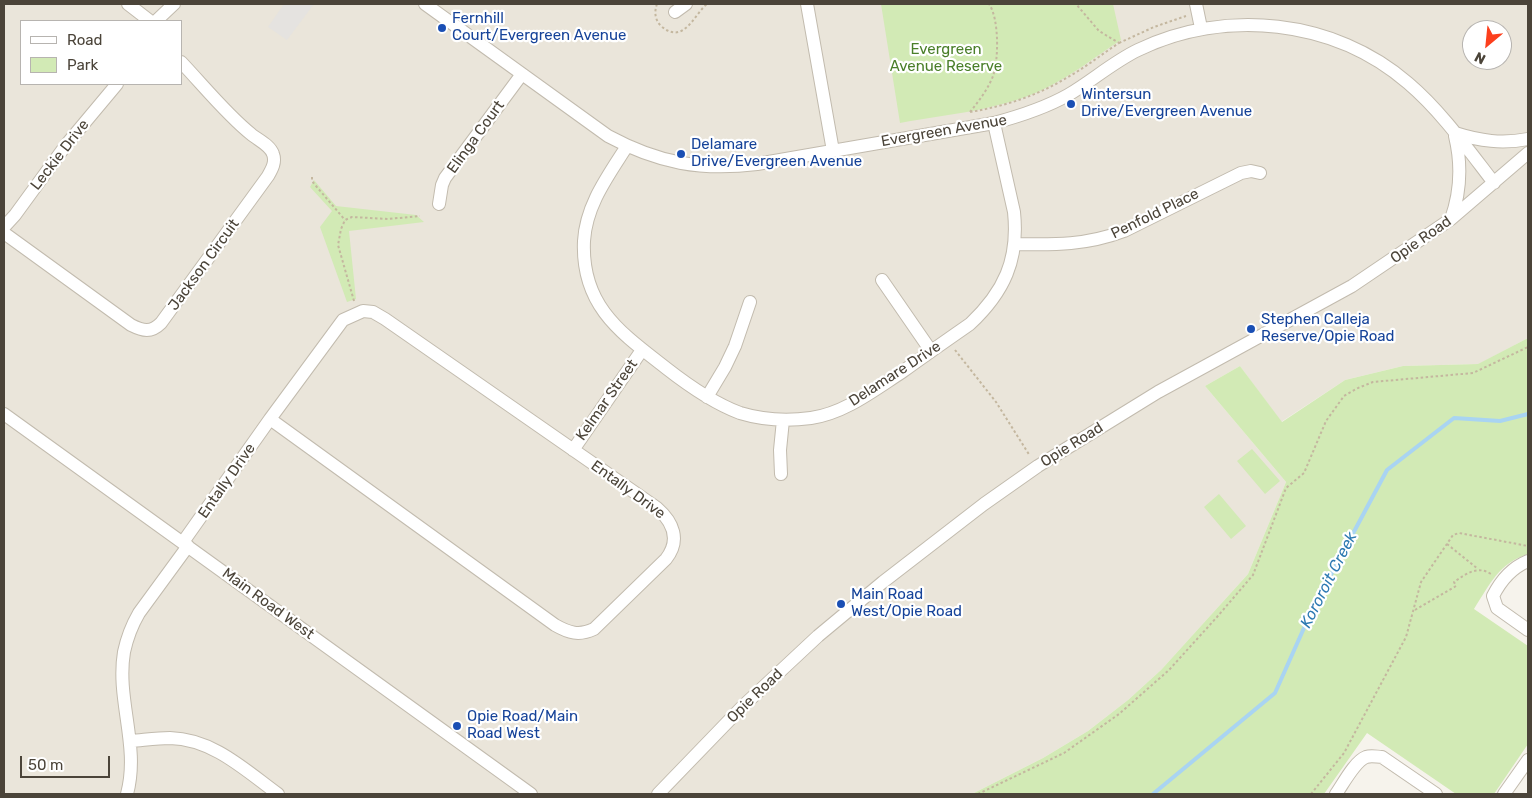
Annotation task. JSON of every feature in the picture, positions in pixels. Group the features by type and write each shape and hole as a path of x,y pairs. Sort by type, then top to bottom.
{"street":[{"path":"128,4 138,20"},
{"path":"128,4 149,20"},
{"path":"157,20 174,4"},
{"path":"167,20 174,4"},
{"name":"Evergreen Avenue","path":"425,4 608,136 648,155 671,161 718,168 757,164 994,123 1026,114 1068,95 1107,67 1154,42 1201,28 1221,25 1258,24 1298,29 1363,52 1394,71 1423,96 1494,183"},
{"path":"440,14 448,4"},
{"path":"675,12 686,4"},
{"path":"806,4 833,151"},
{"path":"1190,7 1201,28"},
{"name":"Jackson Circuit","path":"4,233 131,325 144,331 151,330 161,323 268,176 272,170 274,160 267,146 244,128 182,63"},
{"name":"Elinga Court","path":"439,204 445,178 522,74"},
{"name":"Leckie Drive","path":"4,227 22,206 66,145 116,85"},
{"name":"Delamare Drive","path":"627,146 598,190 587,220 584,241 584,256 591,286 605,314 614,325 642,350 707,397 741,413 760,418 783,420 814,418 857,402 970,324 997,295 1006,278 1016,244 1014,212 994,123"},
{"name":"Evergreen Avenue","path":"1451,219 1457,202 1460,176 1460,154 1455,133"},
{"path":"1455,133 1486,142 1507,142 1528,138"},
{"name":"Opie Road","path":"658,794 743,706 818,636 911,559 984,504 1037,467 1193,372 1352,286 1451,219 1528,153"},
{"name":"Penfold Place","path":"1016,244 1093,242 1124,231 1241,173 1251,171 1260,173"},
{"path":"882,280 931,351"},
{"path":"707,397 735,346 750,302"},
{"name":"Entally Drive","path":"127,794 132,768 123,668 128,638 139,613 270,419 344,320 355,313 368,311 385,319 657,508 670,523 674,534 672,549 666,558 602,623 594,629 580,634 568,632 555,625 270,419"},
{"name":"Kelmar Street","path":"573,450 642,350"},
{"name":"Main Road West","path":"4,414 531,794"},
{"path":"781,474 780,450 783,420"},
{"path":"1528,561 1508,572 1494,596 1497,608 1528,630"},
{"path":"131,741 170,738 200,744 226,756 278,794"},
{"path":"1336,794 1358,763 1364,757 1372,756 1382,757 1436,794"},
{"path":"1504,794 1528,760"}],"path":[{"path":"990,4 996,20 997,32 995,69 990,84 970,112 999,107 1038,94 1070,76 1119,43 1154,26 1186,16 1190,7"},
{"path":"1076,4 1099,31 1119,43"},
{"path":"312,177 312,181 345,220"},
{"path":"354,301 338,245 345,220 352,217 388,219 420,216"},
{"path":"978,794 1064,753 1119,714 1169,670 1217,618 1253,575 1286,488 1304,473 1326,421 1344,396 1373,382 1472,373 1528,347"},
{"path":"955,350 996,402 1037,467"},
{"path":"1311,794 1344,753 1406,637 1421,582 1453,535 1458,533 1528,546"},
{"path":"1446,544 1478,569 1485,570 1502,581"},
{"path":"1413,610 1456,586 1454,582 1478,569"}],"shaded area":[{"path":"4,4 1528,4 1528,338 1479,364 1403,366 1345,380 1281,422 1240,366 1205,386 1286,482 1248,574 1161,670 1128,700 1088,731 1043,758 972,794 4,794"},
{"path":"284,4 314,4 287,40 268,27"}],"green space":[{"name":"Evergreen Avenue Reserve","path":"881,4 1113,4 1121,40 1066,77 1029,95 975,110 900,123"},
{"path":"314,180 336,206 416,215 424,222 349,231 356,299 347,302 320,227 332,211 310,187"},
{"path":"1528,338 1528,554 1518,558 1502,569 1490,583 1474,609 1528,646 1528,744 1494,794 1456,794 1367,733 1324,794 972,794 1043,758 1088,731 1128,700 1161,670 1248,574 1286,482 1205,386 1240,366 1282,422 1345,380 1403,366 1478,364"},
{"path":"1252,449 1280,481 1265,494 1237,461"},
{"path":"1219,494 1246,526 1231,539 1204,507"}],"waterway":[{"name":"Kororoit Creek","path":"1153,794 1275,693 1312,610 1387,470 1454,418 1500,421 1528,414"}],"place":[{"name":"Fernhill Court/Evergreen Avenue","path":"442,28"},
{"name":"Wintersun Drive/Evergreen Avenue","path":"1071,104"},
{"name":"Delamare Drive/Evergreen Avenue","path":"681,154"},
{"name":"Stephen Calleja Reserve/Opie Road","path":"1251,329"},
{"name":"Main Road West/Opie Road","path":"841,604"},
{"name":"Opie Road/Main Road West","path":"457,726"}]}
